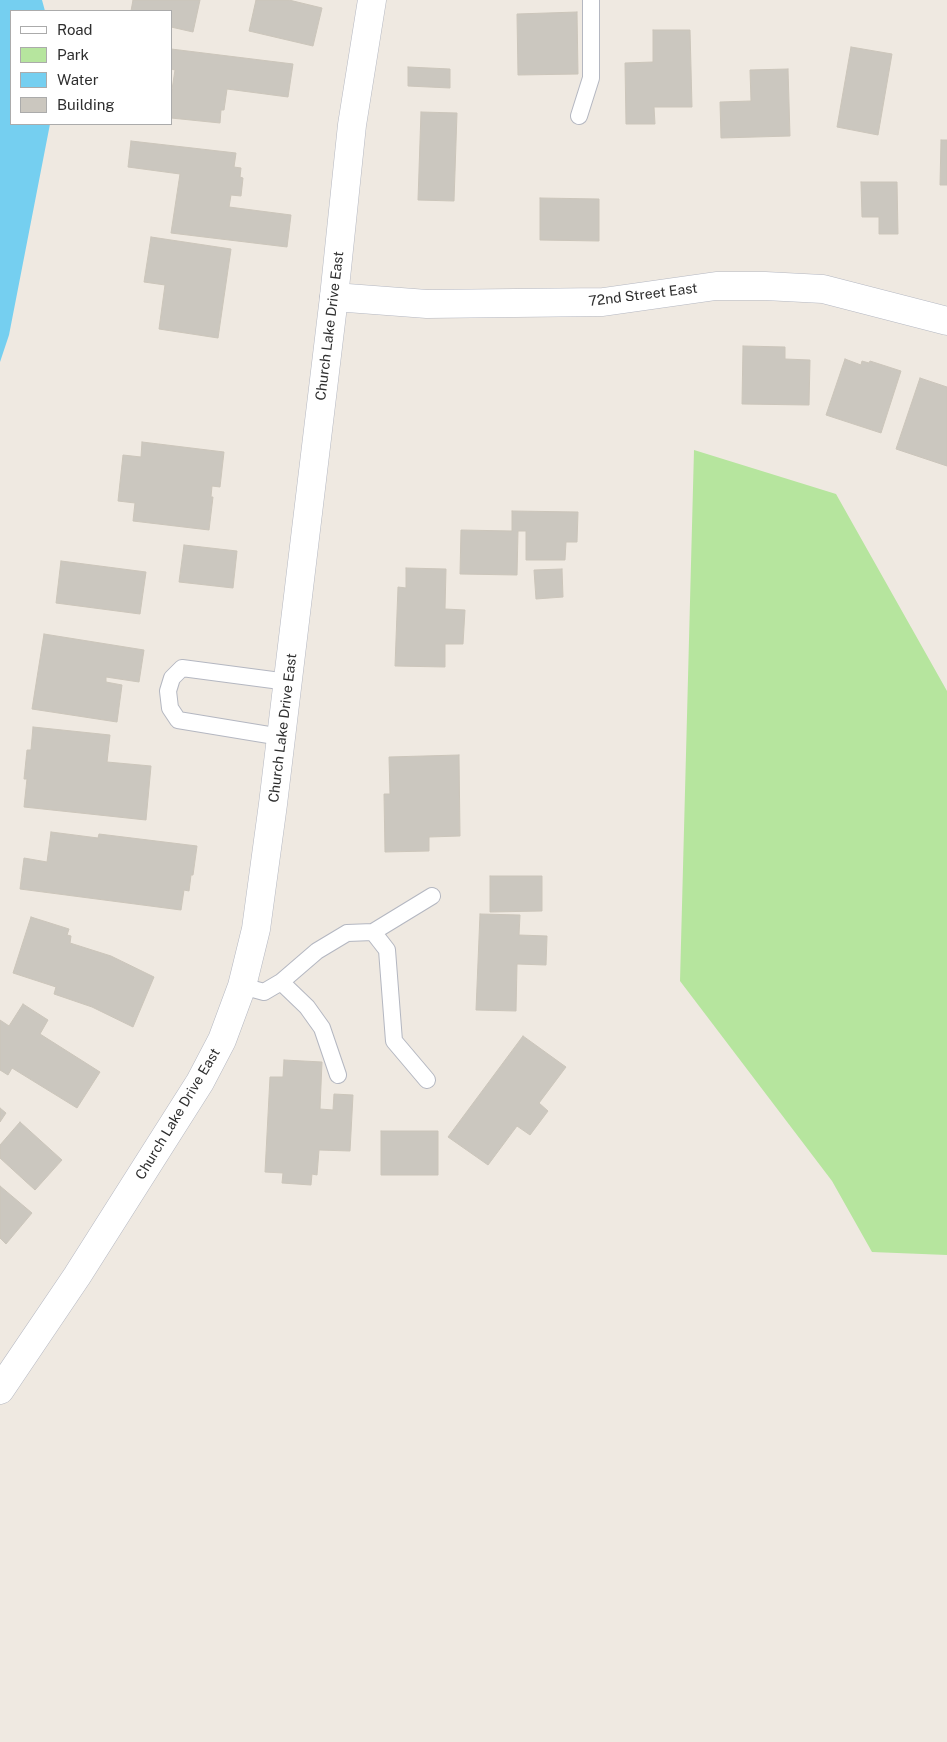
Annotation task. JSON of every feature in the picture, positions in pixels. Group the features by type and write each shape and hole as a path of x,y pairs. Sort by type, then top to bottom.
{"street":[{"name":"Church Lake Drive East","path":"0,1390 77,1276 200,1082 222,1040 242,986 256,929 282,737 334,297 352,125 368,1"},
{"name":"72nd Street East","path":"334,297 427,304 603,302 716,286 765,286 823,289 947,320"}],"lane":[{"path":"579,116 591,78 591,0"},
{"path":"282,737 178,720 170,708 168,691 172,678 182,668 288,682"},
{"path":"242,986 264,992 281,982 317,951 347,933 373,932 432,896"},
{"path":"373,932 387,950 394,1041 427,1080"},
{"path":"281,982 307,1007 322,1028 338,1075"}],"green space":[{"path":"694,450 836,494 947,691 947,1255 872,1252 832,1181 680,981"}],"water":[{"path":"0,0 42,0 45,10 10,10 10,125 50,125 9,335 0,362"}],"building":[{"path":"133,0 200,0 193,32 172,27 172,10 131,10"},
{"path":"256,0 289,0 322,8 313,46 249,31"},
{"path":"577,12 578,74 518,75 517,14"},
{"path":"653,30 690,30 692,107 654,107 655,124 626,124 625,63 653,62"},
{"path":"851,47 892,54 878,135 837,127"},
{"path":"172,49 293,64 288,97 227,89 224,110 221,110 220,123 172,118 172,90 175,70 172,69"},
{"path":"408,67 450,69 450,88 408,86"},
{"path":"788,69 790,136 721,138 720,102 751,101 750,70"},
{"path":"421,112 457,113 454,201 418,200"},
{"path":"941,140 947,140 947,185 940,185"},
{"path":"131,141 236,153 234,167 241,168 240,177 243,178 241,196 231,195 229,207 291,215 287,247 171,233 180,174 128,167"},
{"path":"861,182 897,182 898,234 879,234 879,217 862,217"},
{"path":"540,198 599,199 599,241 540,240"},
{"path":"151,237 231,249 218,338 159,329 165,285 144,282"},
{"path":"743,346 785,347 785,359 810,360 809,405 742,404"},
{"path":"845,359 861,365 862,361 869,363 870,361 901,371 881,433 826,415"},
{"path":"920,378 947,387 947,466 896,449"},
{"path":"142,442 224,452 220,487 212,486 211,497 213,497 209,530 133,521 135,503 118,501 123,455 141,457"},
{"path":"512,511 578,512 577,542 566,542 565,560 526,560 526,531 518,531 517,575 460,574 461,530 512,531"},
{"path":"184,545 237,551 233,588 179,582"},
{"path":"61,561 146,572 140,614 56,603"},
{"path":"406,568 446,569 445,609 465,610 463,644 445,644 445,667 395,666 398,587 406,588"},
{"path":"562,569 563,597 536,599 534,570"},
{"path":"44,634 144,650 139,682 106,677 106,682 122,685 117,722 32,709"},
{"path":"33,727 110,735 107,762 151,766 146,820 24,807 27,779 24,779 27,750 31,750"},
{"path":"459,755 460,836 429,837 429,851 385,852 384,794 390,794 389,757"},
{"path":"51,832 98,838 99,834 197,846 189,891 184,890 181,910 20,889 24,858 47,862"},
{"path":"490,876 542,876 542,911 490,912"},
{"path":"480,914 520,915 519,935 547,936 546,965 517,964 516,1011 476,1010"},
{"path":"31,917 69,929 67,935 71,936 70,943 111,956 154,977 133,1027 92,1007 54,994 56,987 13,973"},
{"path":"23,1004 48,1020 40,1034 100,1072 77,1108 12,1068 8,1075 0,1070 0,1020 9,1026"},
{"path":"523,1036 566,1067 539,1103 548,1111 530,1135 517,1126 488,1165 448,1137"},
{"path":"284,1060 322,1062 320,1109 333,1110 334,1094 353,1095 350,1151 319,1150 317,1175 312,1174 311,1185 282,1183 283,1173 265,1172 270,1077 283,1077"},
{"path":"0,1108 6,1113 0,1122"},
{"path":"20,1122 62,1160 35,1190 0,1158 0,1145"},
{"path":"381,1131 438,1131 438,1175 381,1175"},
{"path":"0,1186 32,1213 6,1244 0,1238"}]}
